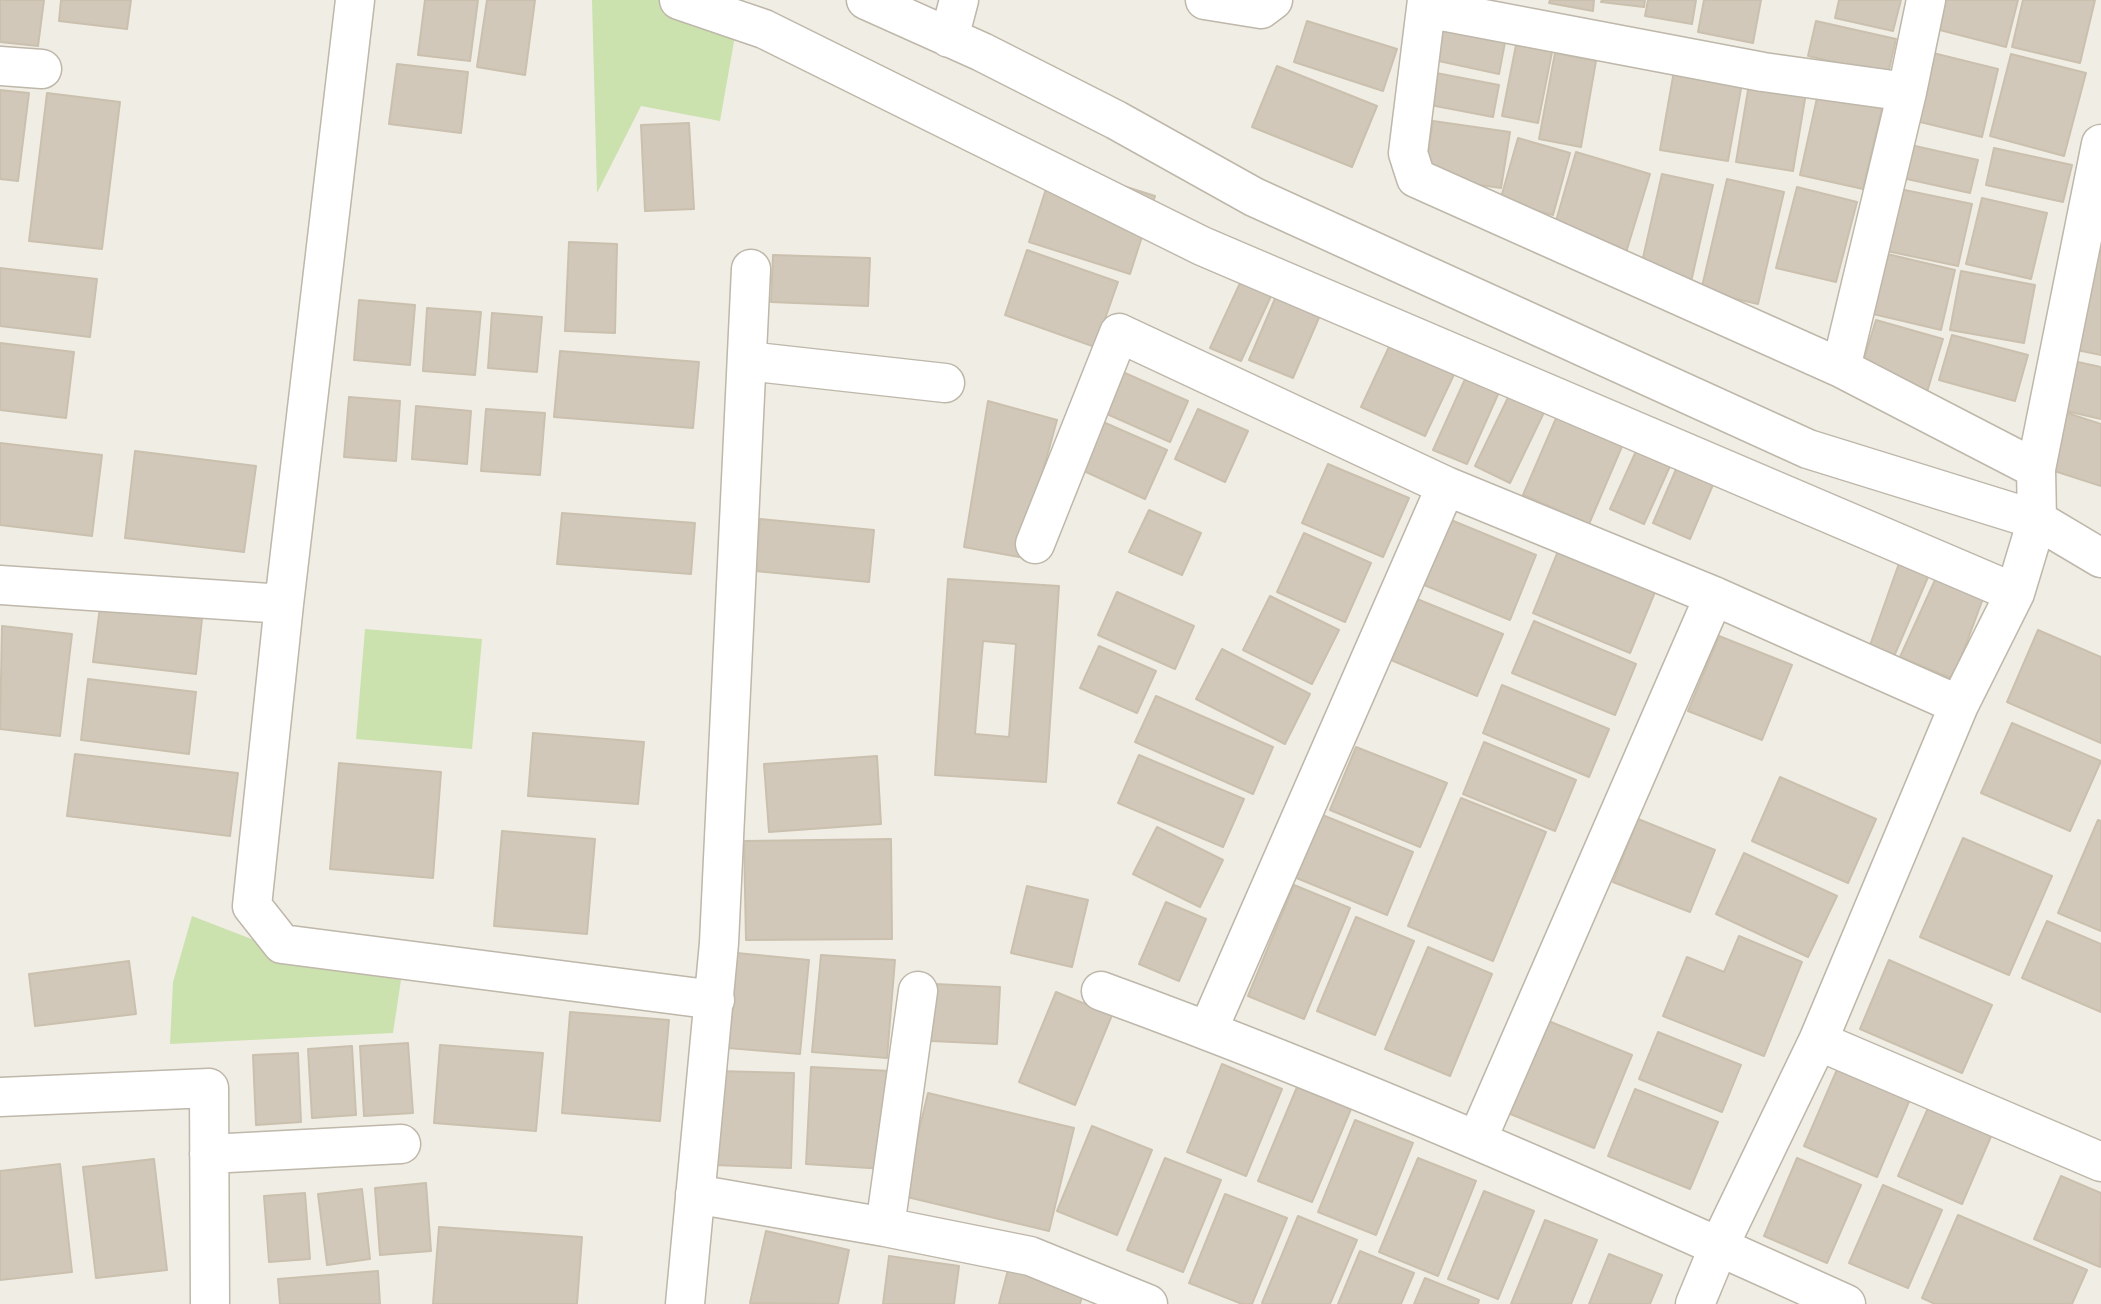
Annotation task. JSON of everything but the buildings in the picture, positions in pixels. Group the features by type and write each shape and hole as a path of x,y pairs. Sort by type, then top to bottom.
{"street":[{"path":"355,0 284,604 252,906 282,944 715,1000"},
{"path":"679,0 764,29 1202,246 2015,593"},
{"path":"866,0 1116,120 1254,197 1808,449 2037,520 2101,558"},
{"path":"949,38 959,0"},
{"path":"1205,0 1261,9 1273,0"},
{"path":"1841,369 1907,92 1926,0"},
{"path":"1907,92 1763,72 1426,4 1408,153 1416,178 1841,369 2036,469"},
{"path":"0,65 43,69"},
{"path":"1695,1304 1719,1246 1818,1041 1959,705 2015,593 2037,520 2036,469 2101,144"},
{"path":"685,1304 719,943 751,269"},
{"path":"1035,544 1119,333 1446,486 1714,596 1959,705"},
{"path":"747,361 945,383"},
{"path":"1208,1030 1446,486"},
{"path":"0,585 284,604"},
{"path":"1477,1140 1714,596"},
{"path":"1101,990 1208,1030 1477,1140 1846,1304"},
{"path":"885,1227 918,991"},
{"path":"1818,1041 2101,1162"},
{"path":"0,1097 209,1088 210,1304"},
{"path":"209,1154 401,1144"},
{"path":"695,1194 885,1227 1030,1256 1148,1304"}],"green space":[{"path":"592,0 687,0 738,19 720,121 641,106 597,193"},
{"path":"365,629 482,639 472,749 356,739"},
{"path":"192,916 298,957 401,980 393,1033 170,1044 173,982"}]}
